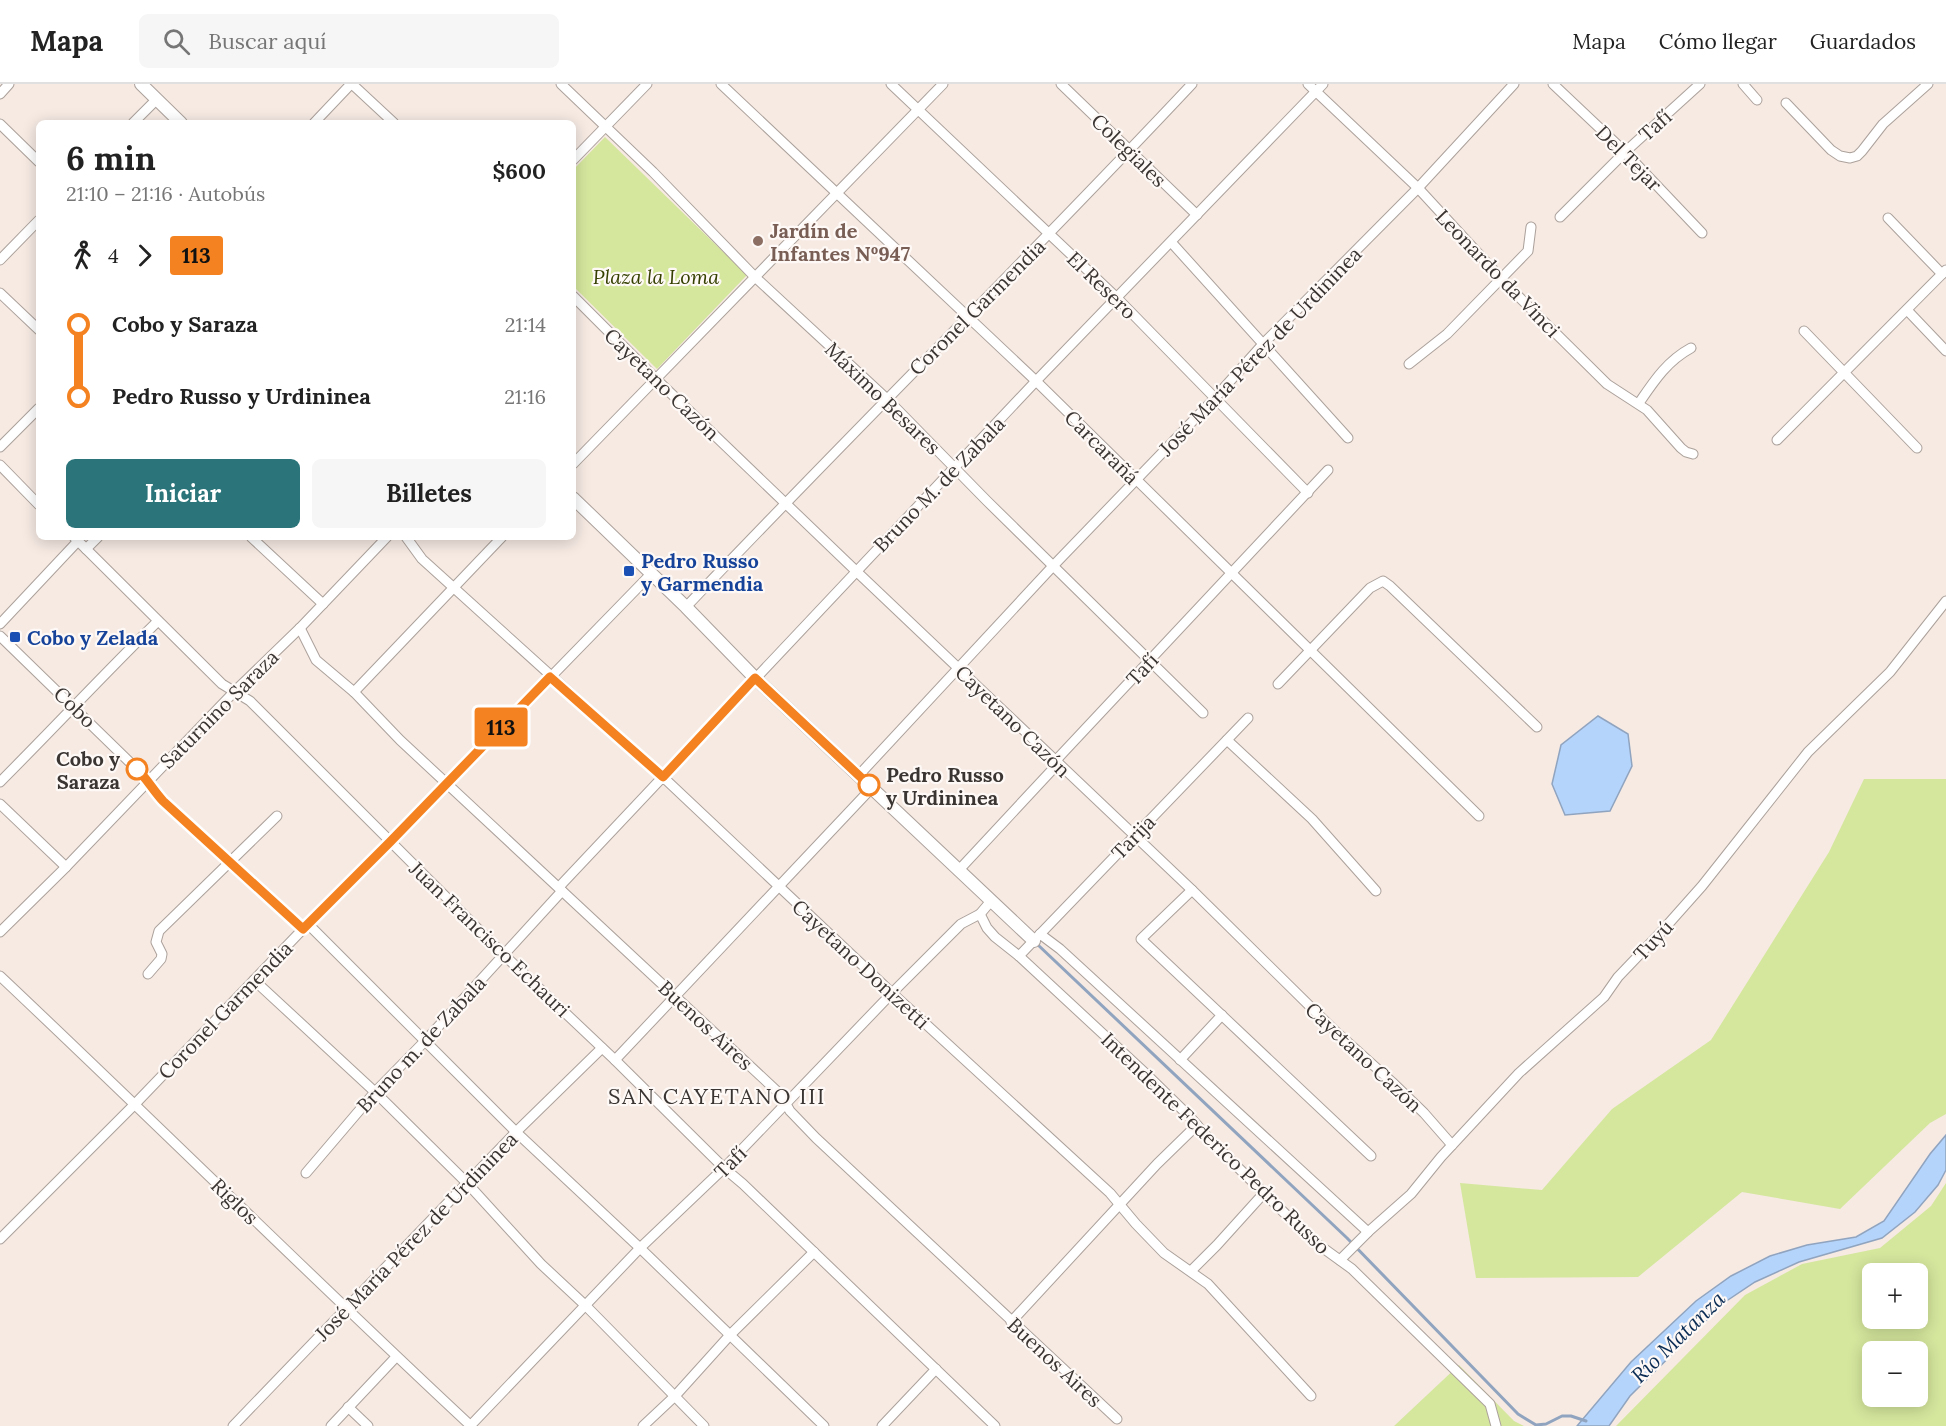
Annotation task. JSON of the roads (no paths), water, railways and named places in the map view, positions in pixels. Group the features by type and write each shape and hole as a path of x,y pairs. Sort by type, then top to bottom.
{"street":[{"path":"0,93 9,84"},
{"path":"317,120 352,84 391,120"},
{"name":"Máximo Besares","path":"561,84 606,126 755,277 887,399 1203,713"},
{"path":"576,157 647,84"},
{"name":"Carcarañá","path":"721,84 1036,381 1479,816"},
{"name":"El Resero","path":"891,84 1117,298 1308,493"},
{"path":"576,461 944,84"},
{"name":"Colegiales","path":"1060,84 1197,215"},
{"name":"Coronel Garmendia","path":"686,607 785,502 1049,234 1192,84"},
{"name":"Leonardo da Vinci","path":"1308,84 1418,188 1501,279 1607,384 1647,410 1681,448 1693,454"},
{"name":"Bruno M. de Zabala","path":"560,889 755,678 1036,381 1323,84"},
{"name":"José María Pérez de Urdininea","path":"859,775 1054,565 1214,399 1264,343 1418,188 1514,84"},
{"name":"Del Tejar","path":"1553,84 1625,152 1702,233"},
{"name":"Tafí","path":"1560,217 1625,152 1700,84"},
{"path":"1743,84 1757,100"},
{"path":"1786,103 1831,150 1840,156 1850,158 1857,156 1883,124 1928,84"},
{"path":"143,85 178,120"},
{"path":"136,120 156,100"},
{"path":"0,124 36,159"},
{"path":"1777,440 1944,272 1888,218"},
{"path":"0,260 36,223"},
{"path":"1409,364 1447,334 1528,251 1531,227"},
{"path":"1171,242 1348,438"},
{"path":"0,292 36,327"},
{"name":"Cayetano Cazón","path":"576,299 856,571 1192,890 1333,1029 1416,1105 1452,1145"},
{"path":"1907,310 1946,351"},
{"path":"1804,331 1917,448"},
{"path":"1639,404 1664,368 1691,348"},
{"path":"0,447 36,411"},
{"path":"0,465 36,502"},
{"name":"Tafí","path":"958,871 1052,770 1059,757 1328,470"},
{"path":"576,501 686,607 755,678 958,871 991,901 1037,937 1060,949 1368,1232"},
{"path":"0,624 75,540"},
{"name":"Juan Francisco Echauri","path":"77,540 222,684 250,701 504,955 995,1426"},
{"path":"86,549 95,540"},
{"path":"254,540 323,604"},
{"name":"Saturnino Saraza","path":"0,932 384,540"},
{"name":"Cayetano Donizetti","path":"408,540 422,559 453,588 663,777 1120,1204 1164,1253 1208,1284 1311,1396"},
{"path":"354,692 499,540"},
{"name":"Coronel Garmendia","path":"0,1239 135,1104 305,926 651,574"},
{"path":"1278,684 1370,588 1383,581 1537,727"},
{"name":"Tuyú","path":"1340,1260 1411,1194 1452,1145 1519,1073 1604,997 1618,977 1702,886 1808,752 1890,672 1946,601"},
{"path":"0,782 75,707 110,667 158,621"},
{"name":"Buenos Aires","path":"300,628 316,660 354,692 400,740 780,1094 790,1111 816,1138 1117,1419"},
{"name":"Cobo","path":"0,636 148,780 163,801 229,862 305,926 426,1040 516,1132 824,1426"},
{"name":"Tarija","path":"1019,956 1248,718"},
{"path":"1227,740 1312,819 1376,891"},
{"path":"615,1060 780,888 871,787"},
{"path":"0,804 66,867"},
{"path":"148,974 161,959 162,954 156,942 159,931 277,816"},
{"name":"Bruno m. de Zabala","path":"306,1173 375,1092 504,955 560,889"},
{"path":"1192,890 1141,939 1371,1156"},
{"name":"Tafí","path":"471,1426 640,1248 724,1168 892,993 961,924 980,914 991,901"},
{"name":"Intendente Federico Pedro Russo","path":"980,914 987,928 996,937 1144,1072 1312,1240 1352,1269 1490,1404 1496,1426"},
{"name":"Riglos","path":"0,976 135,1104 345,1310 471,1426"},
{"path":"254,980 375,1092 467,1183 541,1264 586,1306 704,1426"},
{"path":"1180,1060 1222,1015"},
{"name":"José María Pérez de Urdininea","path":"233,1426 516,1132 602,1048"},
{"path":"1011,1322 1156,1164 1197,1125"},
{"path":"1191,1271 1264,1193"},
{"path":"643,1426 814,1252"},
{"path":"331,1426 396,1357"},
{"path":"882,1426 936,1369"},
{"path":"348,1407 368,1426"}],"water":[{"path":"1598,716 1628,734 1632,766 1610,811 1565,815 1552,784 1561,745"},
{"name":"Río Matanza","path":"1946,1135 1946,1170 1938,1185 1915,1212 1882,1238 1799,1262 1755,1282 1725,1302 1630,1396 1609,1426 1577,1426 1631,1362 1696,1301 1731,1276 1770,1256 1807,1245 1856,1237 1884,1221 1930,1154"}],"waterway":[{"path":"1037,944 1347,1238 1518,1414 1536,1425 1546,1424 1562,1416 1571,1416 1586,1421"}],"place":[{"name":"Jardín de Infantes Nº947","path":"758,241"},
{"name":"Pedro Russo y Garmendia","path":"629,571"},
{"name":"Cobo y Zelada","path":"15,637"},
{"name":"Cobo y Saraza","path":"137,769"},
{"name":"Pedro Russo y Urdininea","path":"869,785"}],"district":[{"name":"SAN CAYETANO III","path":"717,1096"}],"park label":[{"name":"Plaza la Loma","path":"656,276"}]}
